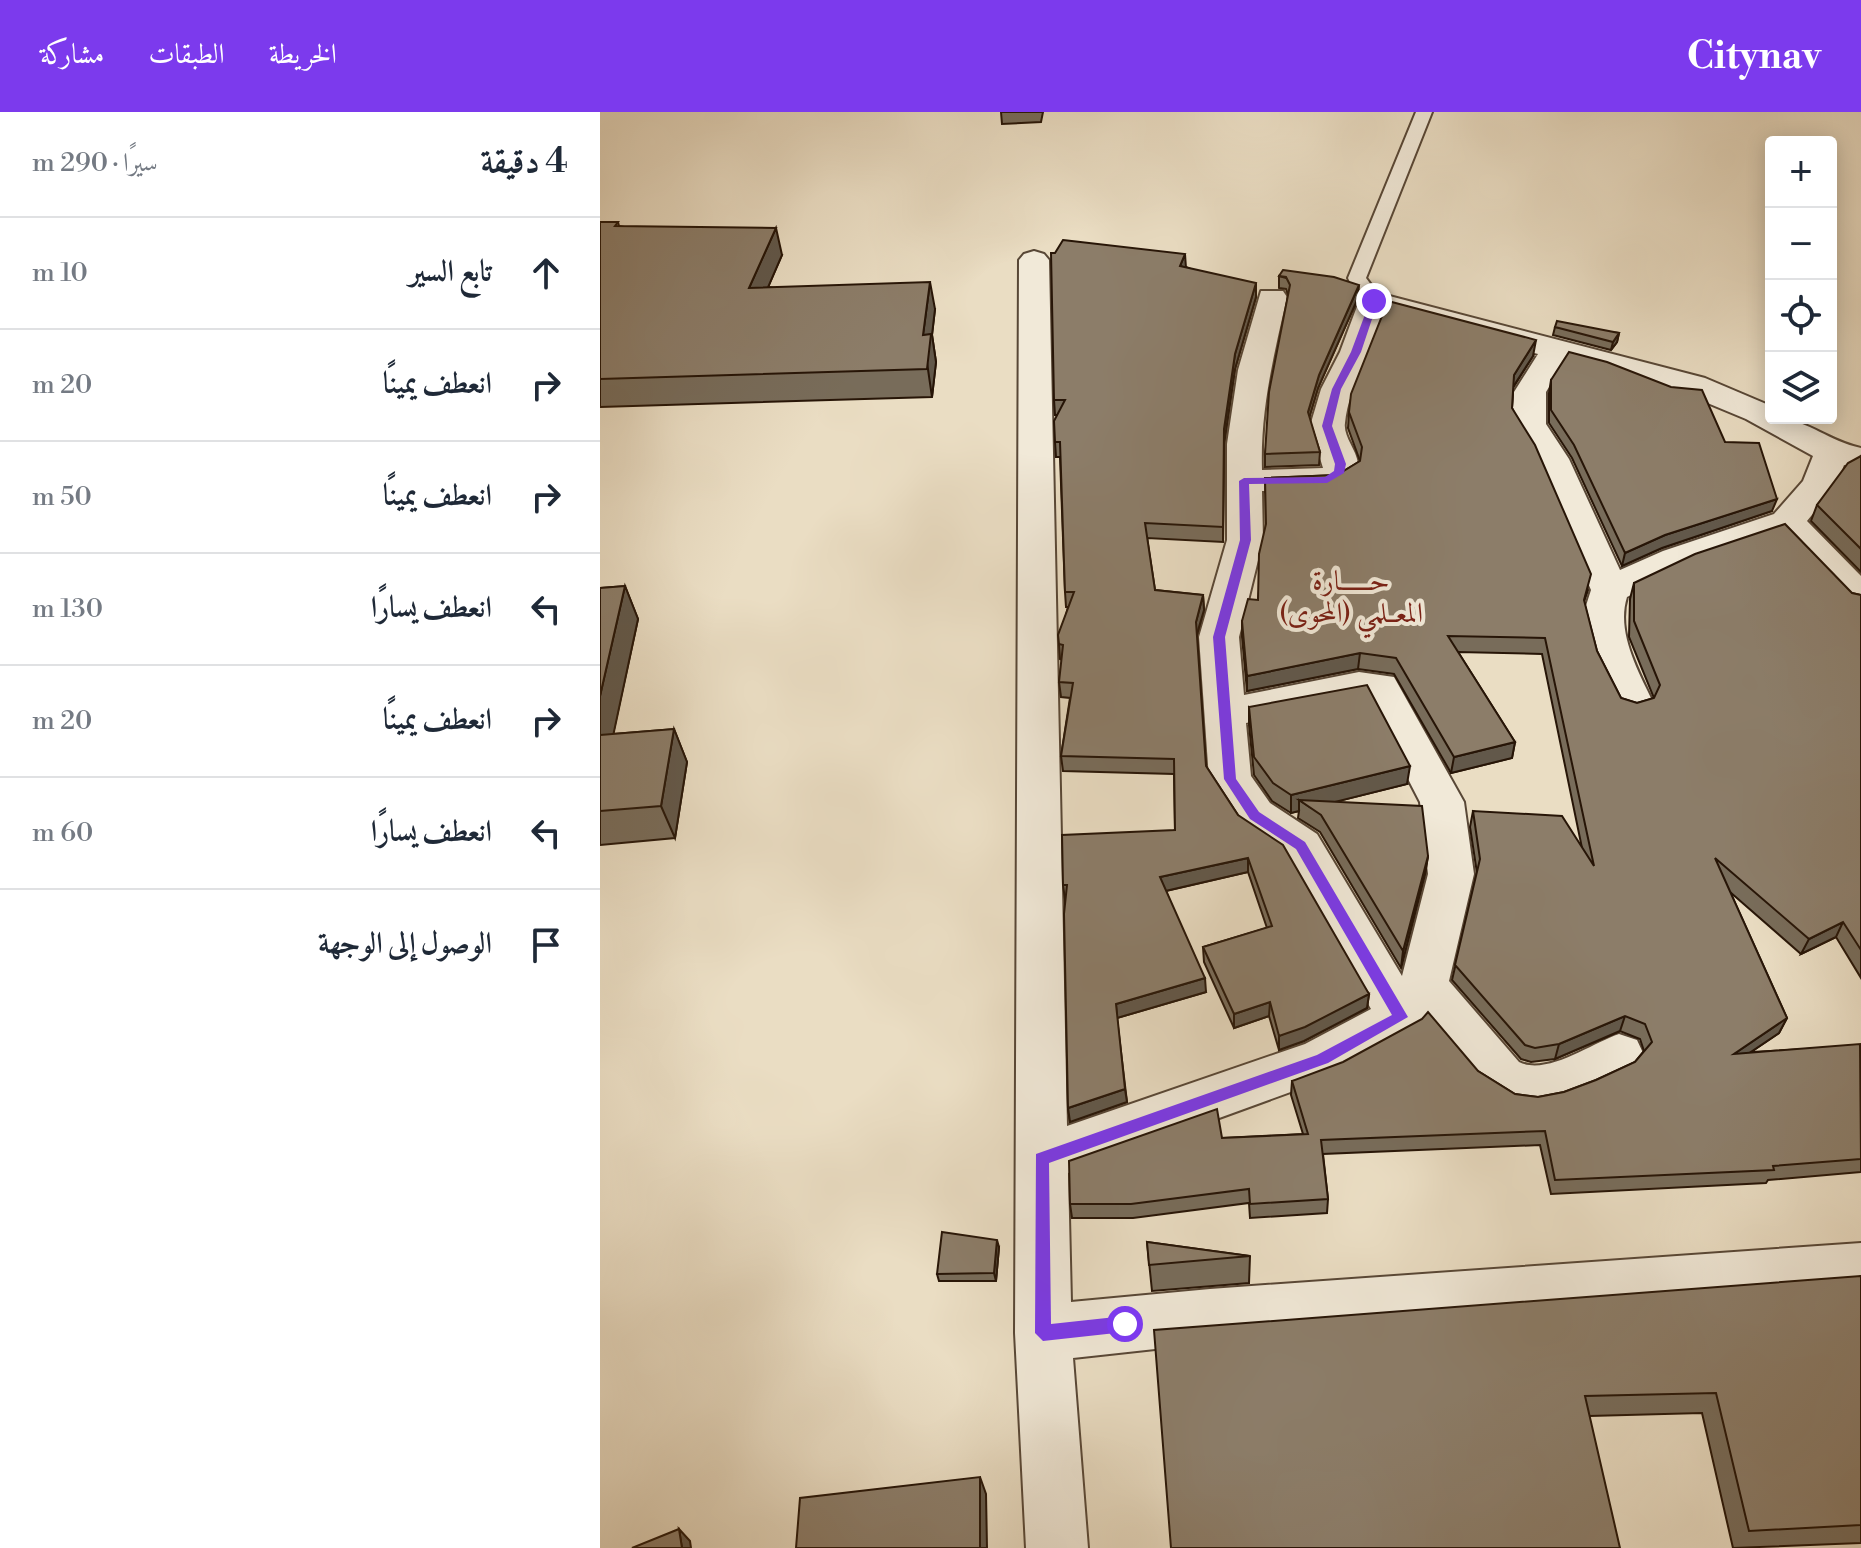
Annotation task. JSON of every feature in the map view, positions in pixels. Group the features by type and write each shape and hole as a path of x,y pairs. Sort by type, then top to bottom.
{"street":[{"path":"1034,260 1043,1333 1057,1548"},
{"path":"1272,297 1254,370 1244,444 1245,540 1219,637 1230,779 1255,815 1301,846 1413,1002 1501,1077 1522,1088 1555,1084 1619,1055"},
{"path":"1244,481 1327,480 1339,473 1341,464 1327,426 1337,389 1356,352 1374,301 1693,385 1758,412 1846,455 1787,522 1676,559 1610,590"},
{"path":"1557,349 1530,392 1529,424 1552,459 1610,590 1602,615 1616,666 1633,702"},
{"path":"1787,522 1861,598"},
{"path":"1041,1159 1322,1059 1413,1002 1451,874 1442,802 1380,687 1359,686 1227,713"},
{"path":"1043,1333 1210,1316 1861,1269"}],"lane":[{"path":"1374,301 1360,287 1357,278 1424,112"}],"building":[{"path":"600,222 618,222 615,226 776,228 749,288 930,282 923,335 931,334 927,369 600,379"},
{"path":"1063,240 1185,254 1180,266 1256,283 1235,354 1224,429 1223,527 1145,523 1155,590 1203,595 1196,622 1206,766 1238,815 1283,845 1369,994 1305,1027 1279,1036 1270,1002 1234,1014 1203,947 1272,926 1248,858 1160,877 1205,978 1116,1004 1125,1089 1068,1108 1064,914 1067,885 1063,885 1062,835 1175,830 1174,759 1061,756 1073,683 1059,682 1063,645 1059,644 1058,635 1074,592 1065,592 1060,442 1055,442 1054,421 1065,400 1054,400 1051,253 1055,253"},
{"path":"1283,270 1334,277 1359,285 1319,375 1308,412 1320,452 1265,454 1269,392 1290,285 1286,277 1279,276"},
{"path":"1388,301 1536,340 1514,375 1512,408 1535,445 1591,574 1584,600 1597,651 1621,698 1637,703 1654,698 1660,685 1634,621 1634,583 1695,554 1785,524 1852,593 1861,595 1861,950 1843,922 1809,939 1715,858 1787,1018 1734,1054 1860,1044 1861,1159 1773,1166 1774,1170 1555,1180 1545,1131 1321,1140 1328,1199 1250,1204 1249,1189 1131,1204 1070,1204 1069,1161 1217,1109 1222,1138 1308,1134 1292,1081 1343,1062 1422,1019 1428,1012 1478,1071 1515,1094 1538,1097 1564,1092 1596,1080 1635,1062 1652,1042 1645,1024 1625,1016 1559,1044 1535,1048 1525,1045 1455,965 1480,859 1473,811 1562,816 1594,866 1545,638 1448,636 1515,742 1454,757 1396,658 1360,653 1247,676 1242,621 1248,599 1258,600 1259,554 1266,524 1265,478 1337,475 1360,461 1362,447 1349,412 1351,394"},
{"path":"1557,321 1619,333 1613,342 1555,327"},
{"path":"1569,352 1607,362 1671,387 1702,390 1725,442 1759,443 1777,499 1665,535 1625,553 1574,445 1551,410 1551,380"},
{"path":"1861,456 1861,549 1817,505 1848,463"},
{"path":"625,586 600,696 600,588"},
{"path":"1367,685 1410,766 1291,795 1273,783 1254,757 1249,707"},
{"path":"674,729 661,806 600,811 600,735"},
{"path":"1299,800 1422,806 1428,856 1403,951 1321,815"},
{"path":"942,1232 997,1240 994,1273 937,1274"},
{"path":"1147,1242 1250,1256 1149,1265"},
{"path":"1861,1276 1861,1525 1749,1531 1716,1393 1585,1396 1620,1548 1171,1548 1154,1330"},
{"path":"980,1477 980,1548 796,1548 800,1498"},
{"path":"679,1529 682,1548 632,1548"}],"district":[{"name":"حــــــارة المعــلمي (المحوى)","path":"1351,597"}],"route":[{"path":"1125,1324 1043,1333 1041,1159 1322,1059 1401,1017 1301,846 1255,815 1230,779 1219,637 1245,540 1244,481 1327,480 1339,473 1341,464 1327,426 1337,389 1356,352 1374,301"}]}
